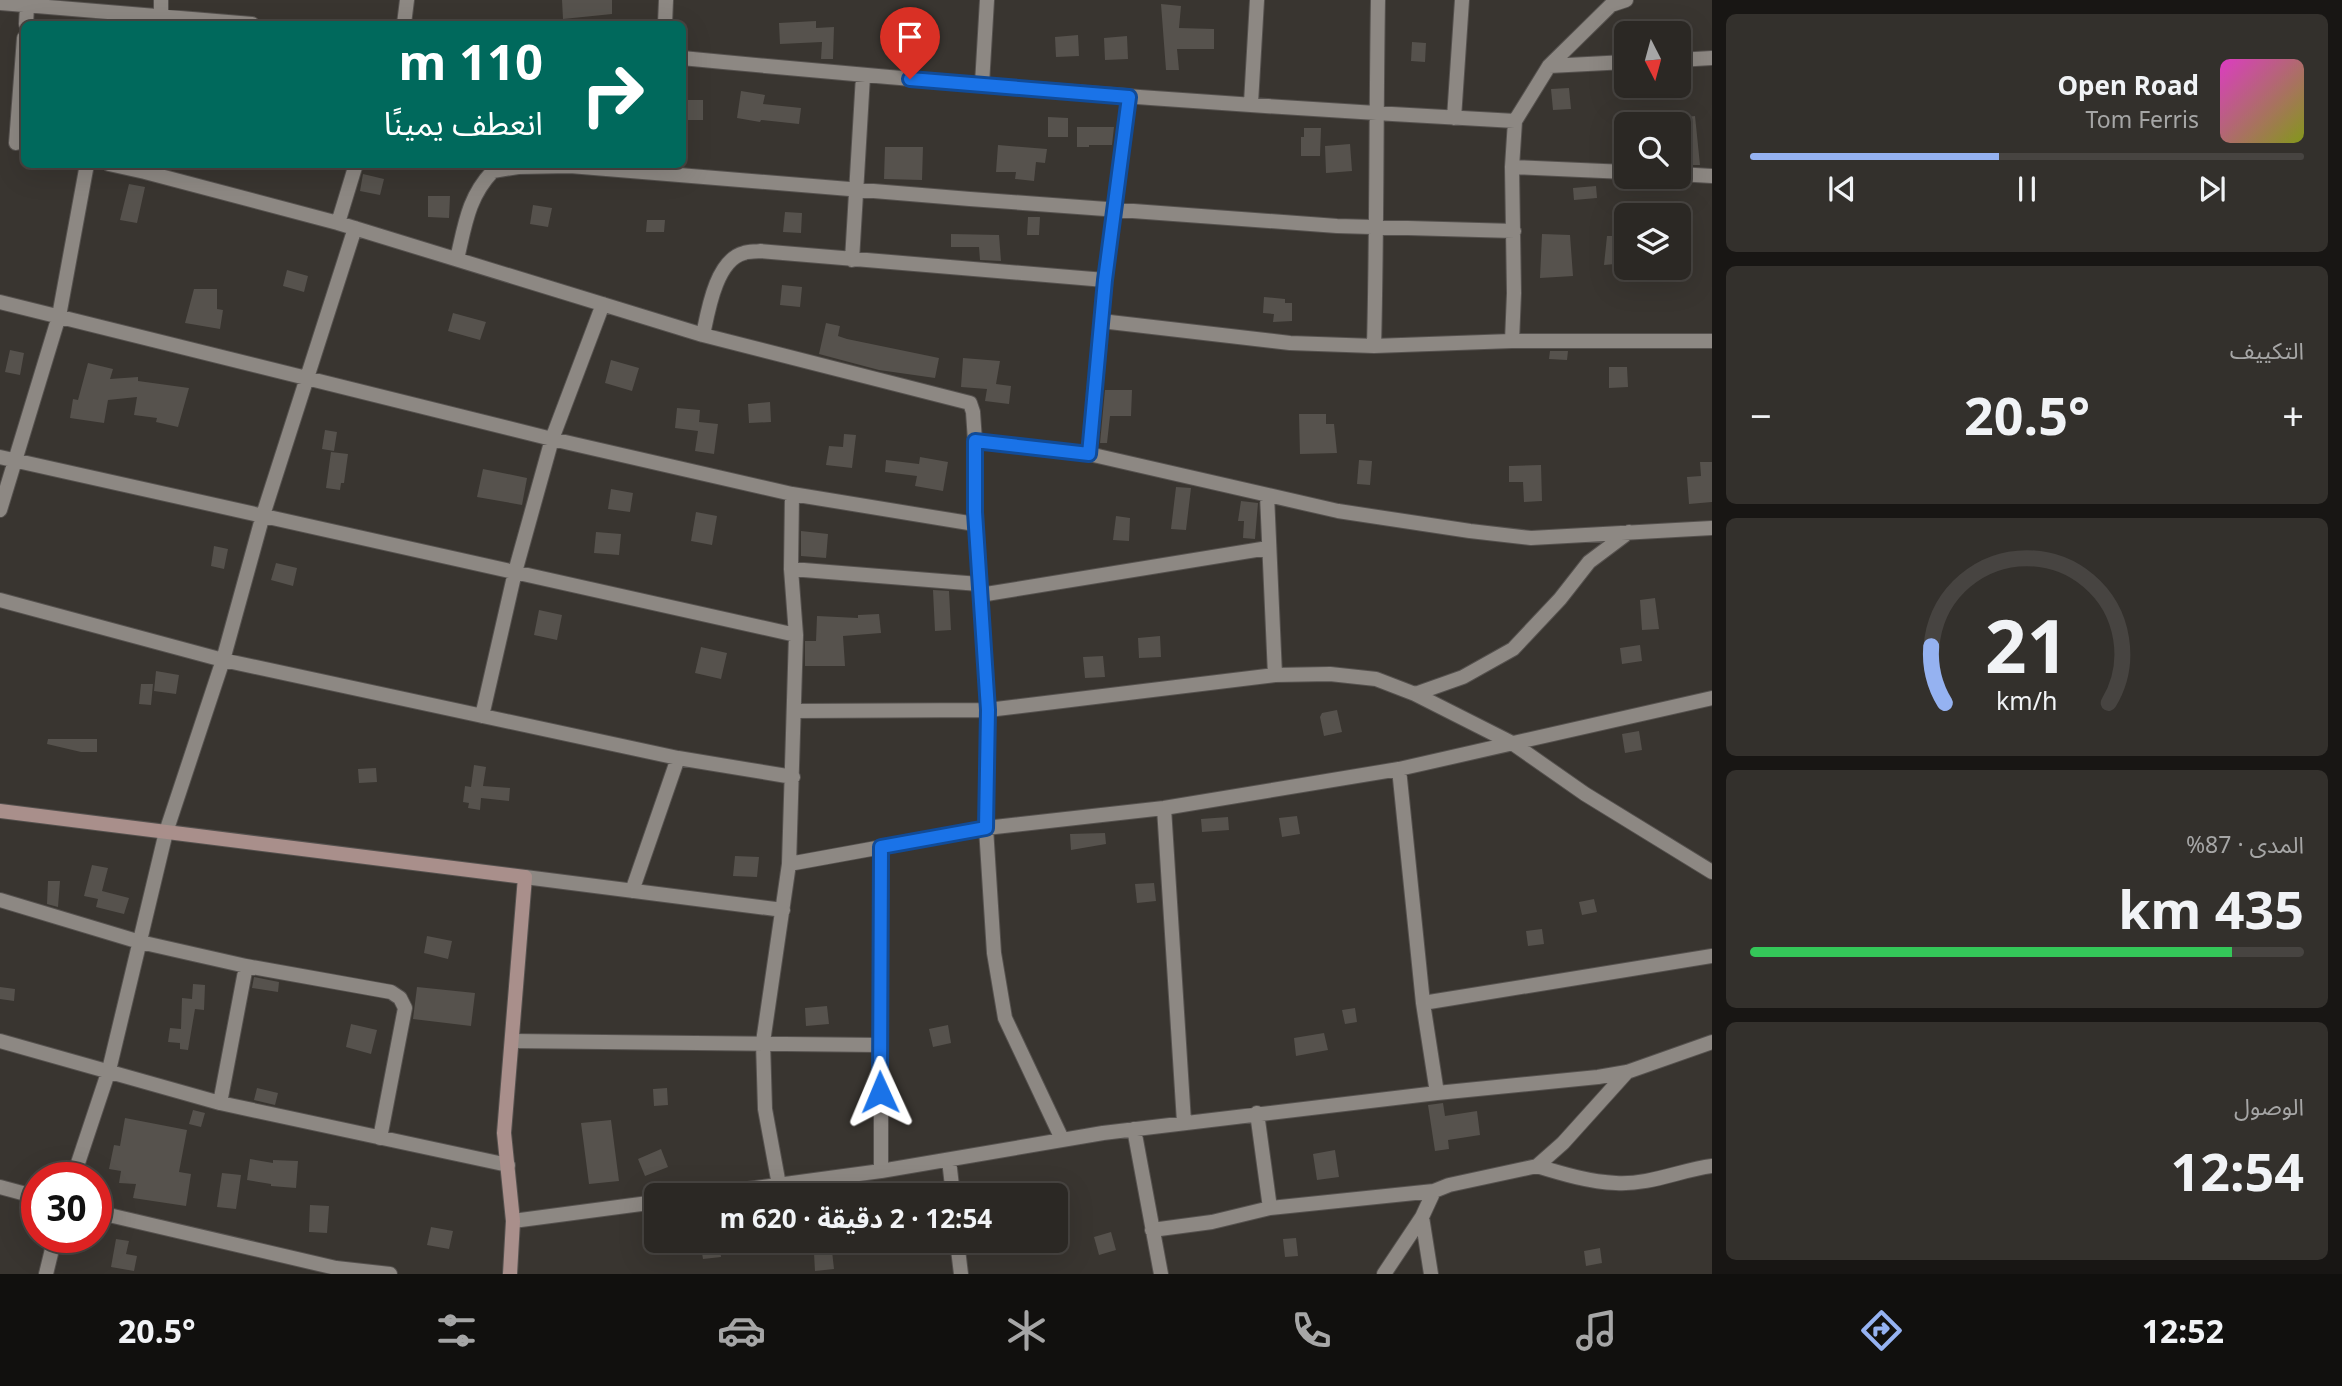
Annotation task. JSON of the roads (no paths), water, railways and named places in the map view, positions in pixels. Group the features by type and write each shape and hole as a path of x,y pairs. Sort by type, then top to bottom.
{"street":[{"path":"161,0 168,20"},
{"path":"404,21 407,0"},
{"path":"665,21 666,0"},
{"path":"982,84 988,0"},
{"path":"1251,103 1258,0"},
{"path":"1374,345 1378,227 1378,0"},
{"path":"1454,118 1462,0"},
{"path":"1511,341 1514,231 1512,167 1515,121 1549,66 1611,5 1626,0"},
{"path":"0,3 189,21"},
{"path":"26,21 27,6"},
{"path":"686,58 863,76 1129,97 1515,121"},
{"path":"1691,59 1712,58"},
{"path":"1549,66 1614,63"},
{"path":"852,260 863,76"},
{"path":"1089,454 1105,280 1129,97"},
{"path":"0,139 20,144 21,118"},
{"path":"1512,167 1614,171"},
{"path":"0,510 7,459 59,316 86,168"},
{"path":"146,168 355,228 704,335 970,403 975,441 975,524 988,710 986,828 993,953 1004,1018 1062,1139"},
{"path":"338,223 355,168"},
{"path":"457,259 470,204 479,185 493,171 512,168"},
{"path":"603,168 1114,210 1378,227 1514,231"},
{"path":"1691,175 1712,176"},
{"path":"78,1162 109,1070 166,832 223,660 263,515 355,228"},
{"path":"704,335 712,294 729,262 742,253 760,251 1105,280"},
{"path":"0,302 552,439 792,494 975,524"},
{"path":"482,716 515,572 552,439 603,304"},
{"path":"1101,321 1290,343 1374,345 1511,341 1712,341"},
{"path":"975,441 1089,454 1338,511 1531,538 1712,528"},
{"path":"7,459 796,635"},
{"path":"779,1183 765,1109 763,1042 789,864 796,635 791,569 792,494"},
{"path":"1267,495 1275,675"},
{"path":"1415,694 1463,677 1513,649 1560,599 1589,562 1629,532"},
{"path":"791,569 980,589 1268,548"},
{"path":"0,600 223,660 678,758 793,777"},
{"path":"794,711 988,710 1275,675 1330,674 1376,679 1415,694 1512,743 1585,794 1712,872"},
{"path":"789,864 986,828 1164,808 1399,769 1712,698"},
{"path":"632,891 678,758"},
{"path":"1399,769 1423,1003 1437,1093"},
{"path":"1164,808 1184,1122"},
{"path":"0,811 783,910"},
{"path":"881,847 881,1171"},
{"path":"510,1274 513,1221 505,1133 525,877"},
{"path":"0,900 140,942 246,966 391,992 401,998 405,1008 380,1138"},
{"path":"1423,1003 1712,956"},
{"path":"220,1103 246,966"},
{"path":"0,1041 220,1103 508,1165"},
{"path":"512,1041 879,1045"},
{"path":"794,1183 1184,1122 1598,1077 1627,1072 1712,1042"},
{"path":"1537,1166 1563,1143 1627,1072"},
{"path":"1257,1113 1270,1208"},
{"path":"1134,1129 1161,1274"},
{"path":"949,1160 952,1183"},
{"path":"1152,1230 1212,1222 1270,1208 1434,1191 1449,1185 1537,1166 1572,1176 1618,1184 1712,1166"},
{"path":"0,1187 21,1193"},
{"path":"1384,1274 1422,1217 1434,1191"},
{"path":"513,1221 644,1204"},
{"path":"112,1216 336,1268 390,1274"},
{"path":"1422,1217 1431,1274"},
{"path":"46,1274 51,1253"},
{"path":"958,1253 961,1274"}]}
